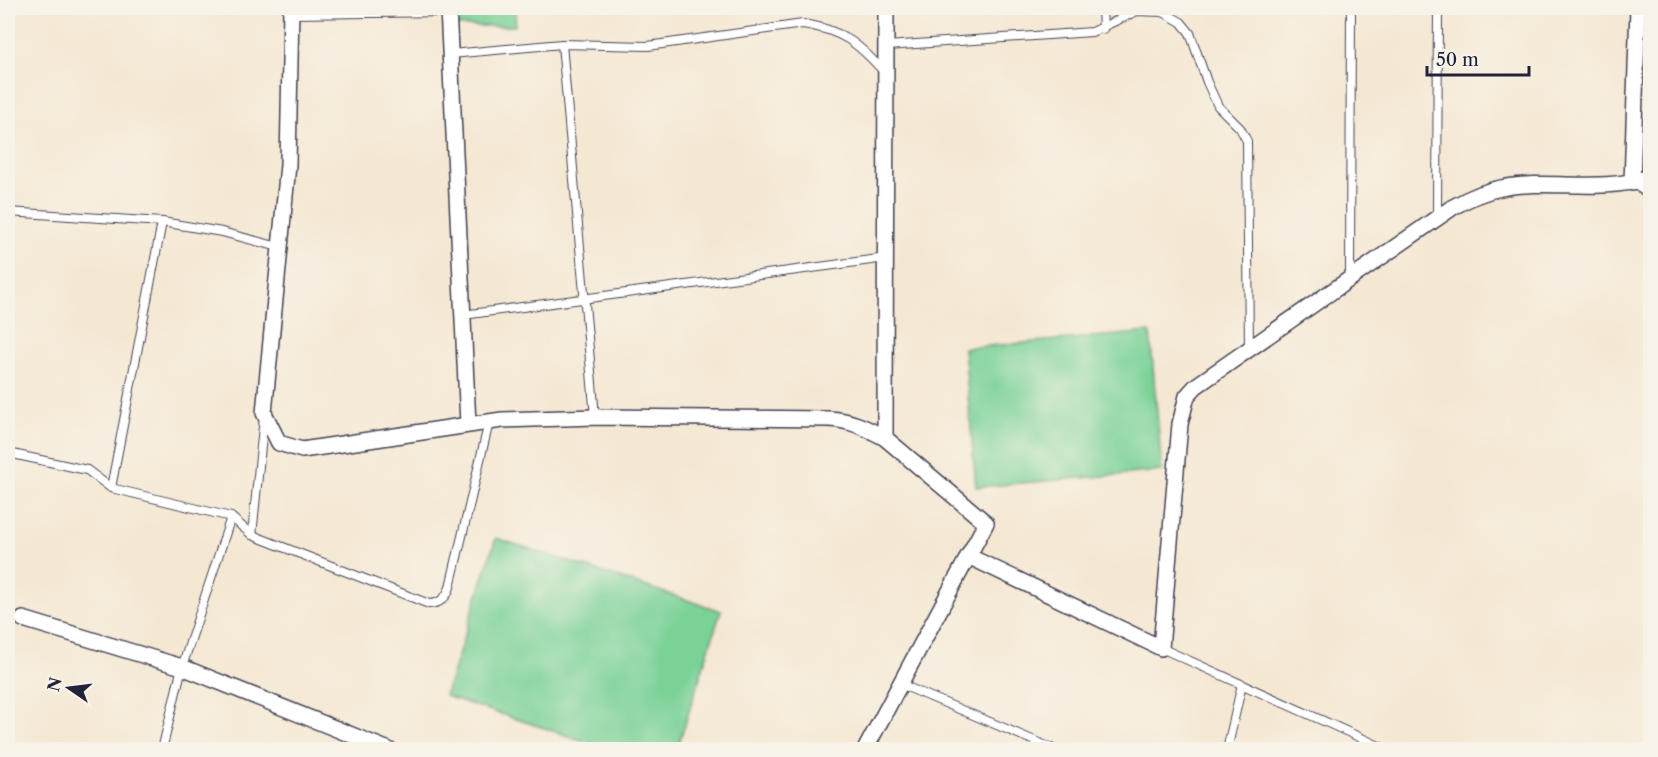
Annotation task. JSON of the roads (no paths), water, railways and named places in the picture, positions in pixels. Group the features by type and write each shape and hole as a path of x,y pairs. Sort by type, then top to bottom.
{"street":[{"path":"885,438 886,8"},
{"path":"1632,183 1638,8"},
{"path":"448,10 468,424"},
{"path":"291,11 288,165 264,413 279,443 302,450 468,424 595,417 838,420 852,422 885,438 986,523 865,750"},
{"path":"968,556 1161,648 1182,407 1187,396 1196,386 1437,218 1475,195 1502,187 1608,187 1650,177"},
{"path":"23,620 182,668 389,750"}],"lane":[{"path":"1102,8 1103,29"},
{"path":"1350,278 1351,8"},
{"path":"1437,218 1438,8"},
{"path":"291,11 448,10"},
{"path":"887,46 1092,32 1143,10 1163,12 1181,22 1194,42 1207,82 1218,106 1240,129 1247,141 1249,348"},
{"path":"451,54 562,44 648,46 803,24 825,27 846,36 865,51 887,76"},
{"path":"562,44 595,417"},
{"path":"1632,183 1650,195"},
{"path":"8,212 162,222 222,232 279,247"},
{"path":"111,488 162,222"},
{"path":"463,315 886,258"},
{"path":"252,535 264,413"},
{"path":"8,453 87,471 111,488 231,517 252,535 429,604 438,603 447,595 450,587 489,422"},
{"path":"162,750 182,668 231,517"},
{"path":"1161,648 1388,750"},
{"path":"900,684 1056,750"},
{"path":"1227,750 1242,684"}]}
